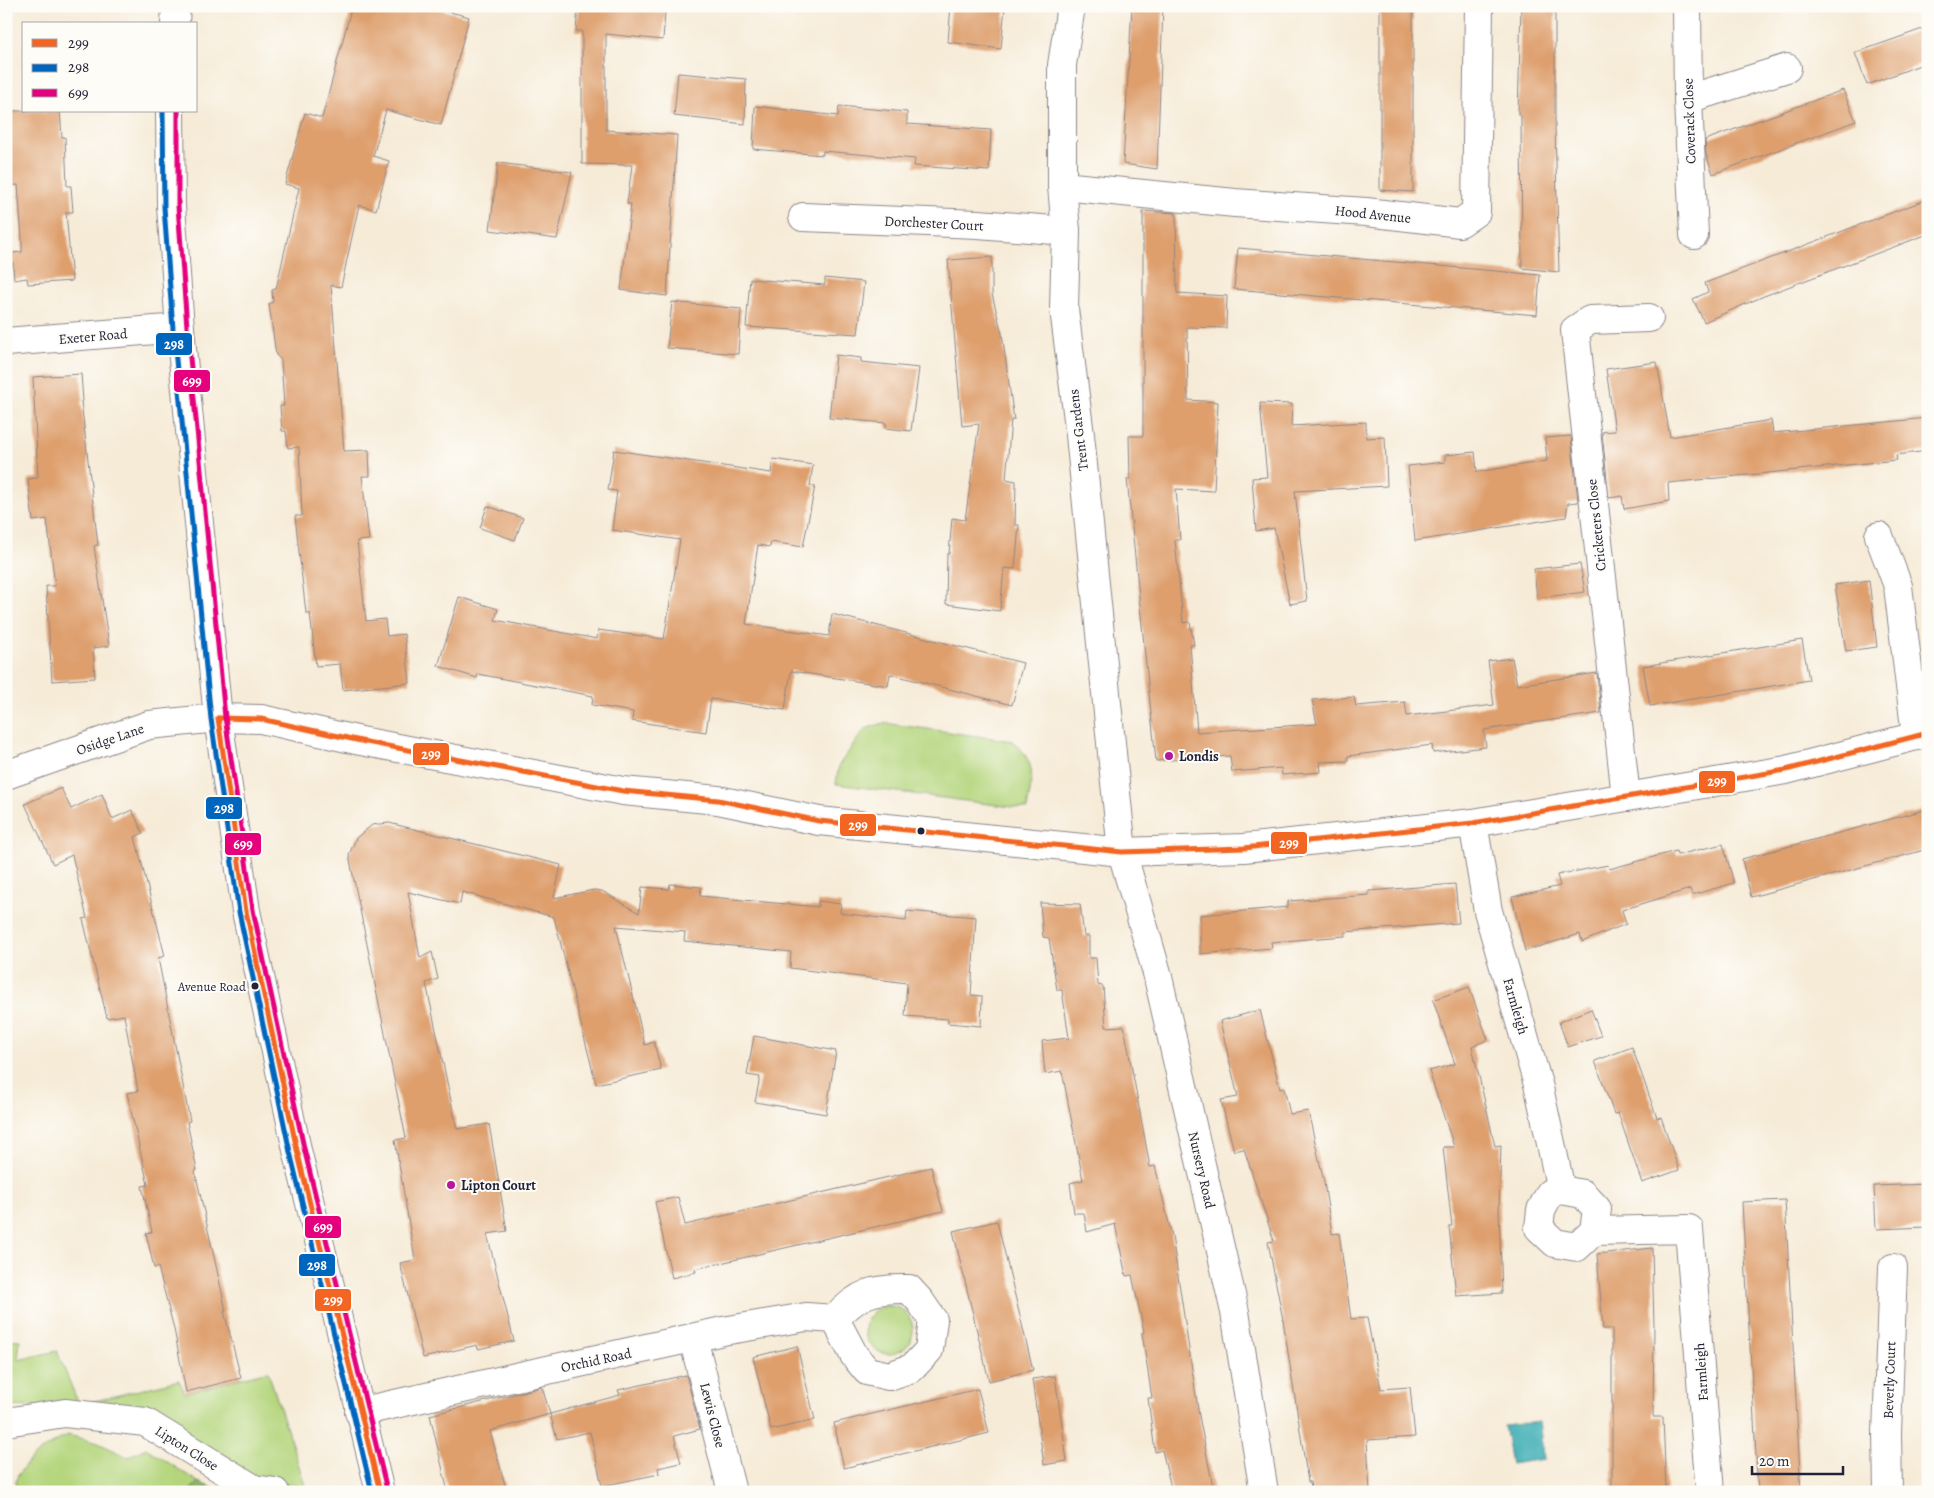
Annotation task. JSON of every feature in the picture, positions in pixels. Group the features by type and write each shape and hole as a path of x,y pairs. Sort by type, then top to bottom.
{"street":[{"path":"174,22 176,6"},
{"name":"Trent Gardens","path":"1071,6 1062,66 1062,186 1066,231 1064,308 1080,435 1122,852"},
{"name":"Hood Avenue","path":"1062,186 1235,203 1366,212 1460,223 1476,212 1479,6"},
{"name":"Coverack Close","path":"1687,6 1688,99 1694,235"},
{"path":"1688,99 1787,68"},
{"path":"170,112 171,206 180,328 218,718 246,911 297,1150 359,1412 380,1492"},
{"name":"Dorchester Court","path":"803,217 978,224 1066,231"},
{"name":"Cricketers Close","path":"1626,797 1575,330 1590,320 1650,318"},
{"name":"Exeter Road","path":"6,342 180,328"},
{"path":"218,718 261,719 361,741 613,789 718,800 819,821 1122,852 1244,848 1473,823 1786,770 1925,735 1898,586 1879,536"},
{"name":"Osidge Lane","path":"6,775 149,725 218,718"},
{"name":"Farmleigh","path":"1473,823 1488,910 1539,1088 1561,1190"},
{"name":"Nursery Road","path":"1122,852 1157,973 1235,1312 1264,1492"},
{"path":"1561,1190 1583,1194 1597,1209 1594,1231 1577,1247 1555,1243 1539,1228 1541,1210 1550,1193 1561,1190"},
{"name":"Farmleigh","path":"1594,1231 1689,1229 1710,1492"},
{"name":"Beverly Court","path":"1888,1492 1887,1432 1893,1268"},
{"name":"Orchid Road","path":"359,1412 693,1338 806,1318 834,1319"},
{"name":"Lewis Close","path":"693,1338 732,1492"},
{"name":"Lipton Close","path":"6,1422 65,1412 145,1422 254,1489 275,1492"}],"green space":[{"path":"884,723 1013,741 1030,765 1031,780 1027,809 836,784 839,765 865,729"},
{"path":"889,1306 898,1308 906,1313 911,1321 913,1330 911,1339 906,1347 898,1352 889,1354 880,1352 872,1347 867,1339 865,1330 867,1321 872,1313 880,1308"},
{"path":"6,1339 20,1340 18,1360 57,1351 79,1405 179,1380 185,1393 268,1371 306,1488 246,1475 129,1410 6,1406"},
{"path":"68,1435 98,1443 128,1457 146,1448 198,1482 189,1492 18,1492 15,1482 24,1466 44,1449"},
{"path":"198,1482 222,1492 189,1492"}],"water":[{"path":"1539,1422 1544,1459 1511,1464 1504,1426"}],"building":[{"path":"352,6 428,6 469,17 441,125 386,110 373,156 389,161 376,210 359,205 341,287 331,285 344,451 369,450 370,476 362,476 369,540 357,541 366,621 385,619 387,636 404,634 410,683 343,690 340,664 316,666 310,613 306,613 295,516 302,516 299,447 288,448 286,431 282,431 280,406 284,406 281,360 276,355 269,304 273,302 272,290 276,289 299,188 285,184 305,113 322,118"},
{"path":"578,6 650,6 650,11 665,12 663,40 606,34 606,130 677,135 667,296 621,290 631,204 627,204 632,165 582,164 582,31 576,31"},
{"path":"951,6 1005,6 1001,49 948,42"},
{"path":"1132,6 1163,6 1157,169 1123,164"},
{"path":"1380,6 1413,6 1413,192 1380,190"},
{"path":"1521,6 1555,6 1555,127 1559,272 1522,268 1521,115 1518,115"},
{"path":"1928,27 1928,62 1867,85 1855,53"},
{"path":"678,73 746,79 745,124 674,116"},
{"path":"1843,90 1856,121 1713,174 1706,154 1705,140"},
{"path":"755,106 838,116 839,106 907,112 907,124 991,130 989,171 914,166 915,159 823,151 823,155 753,149"},
{"path":"6,111 60,112 62,137 65,137 67,186 71,186 73,212 66,212 72,281 28,284 27,278 14,280 12,253 22,252 18,185 6,186"},
{"path":"498,163 572,172 557,239 490,230"},
{"path":"1928,199 1928,234 1764,296 1704,322 1693,299 1708,292 1705,283"},
{"path":"1143,211 1176,213 1177,293 1227,296 1226,328 1187,327 1188,400 1218,402 1214,491 1176,489 1180,540 1175,540 1183,623 1190,622 1194,645 1190,645 1197,732 1317,724 1312,700 1354,697 1356,706 1405,702 1407,716 1494,705 1488,661 1512,658 1517,685 1597,673 1601,713 1484,730 1486,747 1433,753 1432,745 1348,756 1348,761 1320,762 1321,772 1282,775 1281,768 1232,772 1230,756 1156,761 1127,479 1130,479 1129,436 1143,436"},
{"path":"1238,248 1540,275 1537,315 1234,289"},
{"path":"992,257 992,294 1002,334 1014,420 1011,420 1006,479 1016,481 1015,525 1019,525 1015,569 1004,568 1000,611 946,604 947,554 949,554 952,518 965,520 979,424 962,426 948,260"},
{"path":"825,278 864,282 858,334 746,327 750,279 825,285"},
{"path":"672,302 741,309 738,354 667,348"},
{"path":"836,355 861,358 861,362 919,368 911,431 886,428 886,423 829,418"},
{"path":"1657,362 1670,437 1771,420 1773,433 1928,418 1928,451 1896,455 1897,460 1668,483 1669,501 1624,509 1622,496 1609,498 1602,432 1615,431 1606,369"},
{"path":"81,374 83,401 81,401 98,545 94,546 109,646 93,648 95,678 52,681 46,586 55,586 47,519 33,521 28,479 38,478 33,377"},
{"path":"1260,403 1292,404 1291,426 1366,422 1366,438 1385,437 1387,486 1295,491 1307,601 1290,604 1274,528 1256,531 1252,478 1267,477"},
{"path":"1571,436 1578,502 1568,503 1566,517 1415,541 1408,466 1445,462 1445,455 1475,452 1477,472 1547,461 1545,438"},
{"path":"614,450 771,473 773,459 813,465 810,486 815,486 803,547 771,542 770,547 758,545 746,624 829,636 832,614 1023,663 1012,705 890,674 888,686 791,671 785,710 711,699 706,732 632,721 633,712 592,705 593,696 478,674 477,678 438,666 459,597 498,609 495,620 597,639 598,630 664,639 680,540 612,530 617,491 608,490"},
{"path":"487,506 523,518 515,540 480,528"},
{"path":"1580,564 1585,592 1537,598 1534,569"},
{"path":"1869,580 1877,647 1846,651 1835,585"},
{"path":"1802,640 1809,680 1650,706 1643,666"},
{"path":"61,788 71,809 102,794 112,819 132,810 143,833 135,837 165,956 158,958 190,1121 187,1122 197,1170 195,1171 226,1311 224,1311 241,1378 186,1392 174,1329 158,1267 154,1268 146,1233 152,1232 142,1186 148,1185 127,1093 138,1091 124,1015 107,1018 83,919 87,918 72,855 53,864 25,804"},
{"path":"1928,809 1928,849 1751,897 1742,859"},
{"path":"389,823 561,865 554,898 594,890 602,891 639,913 642,887 669,889 670,884 701,887 700,896 818,907 818,901 841,904 840,913 906,921 907,911 976,917 971,995 982,996 981,1026 948,1023 948,1019 905,1016 907,983 790,968 791,952 684,941 685,932 616,926 645,1045 654,1042 661,1070 596,1084 554,917 462,892 460,904 408,892 420,958 432,952 438,979 426,983 457,1129 489,1124 507,1231 487,1234 514,1341 478,1349 477,1345 423,1358 400,1263 415,1260 395,1140 406,1138 349,855 356,838 372,825"},
{"path":"1723,844 1734,883 1692,895 1690,889 1622,910 1626,924 1582,942 1580,934 1525,951 1512,897 1560,886 1557,875 1608,865 1609,869 1676,851 1677,855"},
{"path":"1455,884 1459,923 1345,932 1345,936 1271,942 1272,948 1200,954 1200,915 1288,907 1288,901 1369,895 1369,891"},
{"path":"1040,903 1080,904 1084,936 1089,936 1089,958 1096,958 1098,985 1103,986 1106,1027 1124,1026 1150,1167 1155,1166 1172,1236 1199,1416 1214,1492 1172,1492 1162,1450 1155,1452 1148,1398 1152,1398 1142,1333 1144,1332 1132,1275 1126,1276 1115,1224 1087,1232 1084,1213 1074,1213 1070,1183 1083,1180 1062,1071 1045,1074 1042,1041 1069,1038 1062,990 1057,990 1049,938 1043,937"},
{"path":"1469,987 1488,1040 1472,1046 1495,1146 1501,1145 1499,1212 1502,1293 1456,1296 1449,1226 1452,1226 1443,1147 1454,1147 1429,1071 1455,1064 1433,1000"},
{"path":"1591,1009 1601,1036 1568,1047 1559,1022"},
{"path":"1260,1010 1280,1089 1284,1088 1290,1114 1308,1111 1324,1182 1332,1234 1339,1233 1351,1319 1367,1318 1381,1389 1410,1387 1415,1437 1367,1440 1370,1492 1312,1492 1310,1482 1308,1482 1283,1320 1268,1242 1274,1241 1244,1149 1234,1151 1221,1100 1238,1097 1220,1021"},
{"path":"754,1036 836,1051 826,1114 755,1102 760,1077 747,1075"},
{"path":"1632,1047 1657,1118 1661,1117 1679,1170 1642,1183 1618,1113 1614,1114 1595,1061"},
{"path":"931,1167 943,1211 695,1269 696,1272 672,1278 655,1202 678,1197 685,1225"},
{"path":"1928,1184 1928,1227 1876,1229 1874,1186"},
{"path":"1785,1200 1801,1492 1758,1492 1742,1202"},
{"path":"997,1221 1033,1370 989,1381 953,1231"},
{"path":"1652,1248 1654,1327 1653,1417 1663,1417 1666,1492 1612,1492 1612,1329 1603,1329 1597,1254"},
{"path":"797,1346 815,1420 771,1430 753,1357"},
{"path":"686,1375 700,1429 674,1436 681,1463 658,1468 659,1474 602,1486 590,1432 557,1439 550,1414 620,1395 618,1390"},
{"path":"1055,1376 1067,1461 1044,1465 1032,1379"},
{"path":"542,1387 550,1414 490,1431 507,1492 448,1492 430,1415"},
{"path":"978,1389 989,1433 844,1468 834,1423"}],"transit line":[{"name":"298","path":"163,112 164,207 173,329 211,719 239,912 290,1152 372,1492"},
{"name":"699","path":"178,112 178,206 187,327 225,717 253,910 304,1148 387,1490"},
{"name":"299","path":"218,718 261,719 361,741 623,791 718,800 819,821 1122,852 1244,848 1473,823 1786,770 1928,733"},
{"name":"299","path":"218,718 246,911 297,1150 380,1492"}],"place":[{"name":"Londis","path":"1169,756"},
{"name":"Avenue Road","path":"255,986"},
{"name":"Lipton Court","path":"451,1185"}]}
